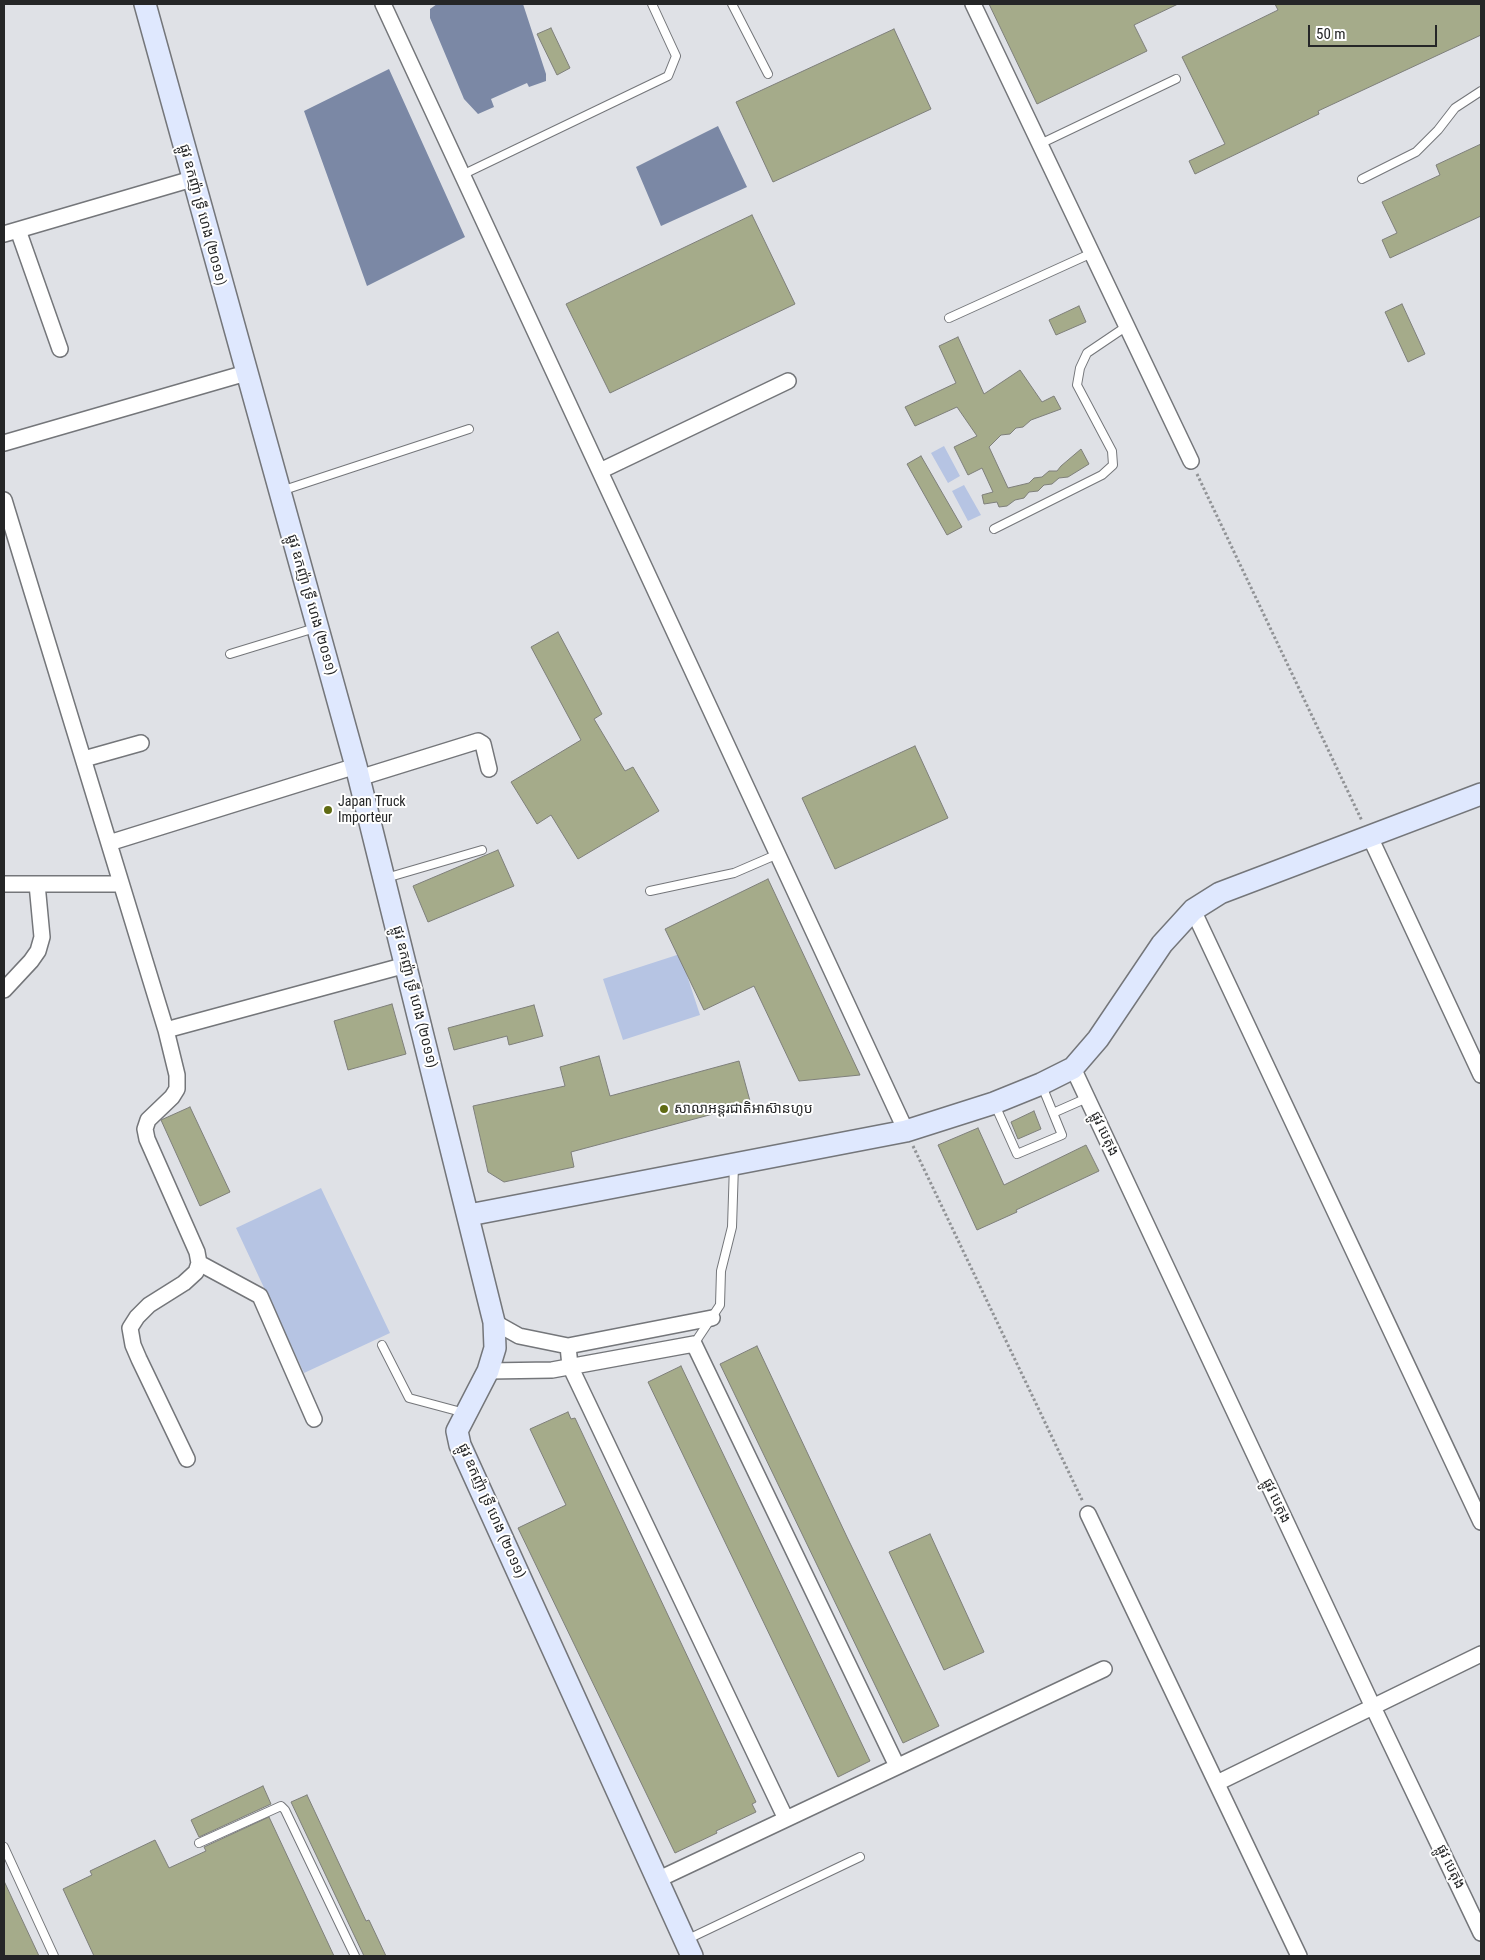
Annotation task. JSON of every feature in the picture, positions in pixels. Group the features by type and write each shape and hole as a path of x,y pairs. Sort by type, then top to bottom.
{"main road":[{"name":"ផ្លូវ ឧកញ៉ា ទ្រី ហេង (២០១១)","path":"145,4 246,374 358,772 494,1322 495,1348 488,1371 457,1431 460,1445 689,1948"},
{"path":"469,1216 906,1131 994,1103 1041,1084 1073,1068 1098,1039 1162,944 1193,910 1220,893 1481,794"}],"street":[{"path":"383,4 906,1131"},
{"path":"973,4 1191,461"},
{"path":"60,349 11,232 192,179"},
{"path":"4,443 246,374"},
{"path":"600,471 788,381"},
{"path":"4,500 166,1030 177,1075 177,1088 172,1097 148,1120 145,1129 198,1252 199,1263 196,1272 184,1283 149,1305 136,1317 130,1328 133,1344 139,1359 187,1459"},
{"path":"109,843 358,772 478,741 483,744 490,769"},
{"path":"84,759 141,743"},
{"path":"1370,837 1481,1075"},
{"path":"4,884 120,884"},
{"path":"4,990 31,961 38,950 42,937 37,884"},
{"path":"1193,910 1481,1522"},
{"path":"166,1030 406,965"},
{"name":"ផ្លូវ បេតុង","path":"1073,1068 1481,1933"},
{"path":"199,1263 260,1296 314,1419"},
{"path":"494,1322 519,1336 568,1346 712,1318"},
{"path":"488,1371 552,1370 694,1344 897,1766"},
{"path":"568,1346 570,1366 786,1819"},
{"path":"1088,1514 1300,1956"},
{"path":"1217,1783 1481,1654"},
{"path":"657,1880 1104,1668"}],"lane":[{"path":"462,175 668,76 676,56 652,4"},
{"path":"732,4 768,74"},
{"path":"1040,144 1176,79"},
{"path":"1362,179 1416,152 1438,130 1455,108 1481,91"},
{"path":"948,318 1092,253"},
{"path":"994,529 1102,474 1113,465 1112,451 1077,385 1080,368 1087,353 1126,326"},
{"path":"279,491 469,429"},
{"path":"230,654 317,628"},
{"path":"384,879 482,850"},
{"path":"650,891 734,874 778,854"},
{"path":"994,1103 1017,1154 1062,1135 1041,1084"},
{"path":"1053,1113 1087,1098"},
{"path":"694,1344 720,1305 721,1271 732,1227 734,1164"},
{"path":"382,1345 409,1398 465,1413"},
{"path":"199,1843 281,1806 285,1810 355,1956"},
{"path":"4,1846 54,1956"},
{"path":"689,1948 860,1857"}],"path":[{"path":"1191,461 1370,837"},
{"path":"906,1131 1088,1514"}],"shaded area":[{"path":"437,4 523,4 546,74 546,81 529,87 527,83 491,99 494,107 478,114 464,99 430,18 430,9"},
{"path":"389,69 465,237 367,286 304,111"},
{"path":"718,126 747,187 661,226 636,167"},
{"path":"944,446 960,476 948,483 931,453"},
{"path":"964,485 981,515 968,521 952,491"},
{"path":"680,954 700,1015 623,1040 603,979"},
{"path":"321,1188 390,1333 304,1373 236,1228"}],"building":[{"path":"989,4 1178,4 1134,25 1147,51 1037,104"},
{"path":"1275,4 1481,4 1481,35 1318,111 1319,114 1195,174 1189,161 1225,144 1182,57 1278,10"},
{"path":"551,28 570,68 557,75 537,34"},
{"path":"894,29 931,109 773,182 736,102"},
{"path":"1481,144 1481,216 1390,258 1382,240 1397,233 1382,202 1440,175 1436,165"},
{"path":"752,215 795,304 610,393 566,304"},
{"path":"1402,304 1425,354 1408,362 1385,312"},
{"path":"1079,306 1086,322 1056,335 1049,320"},
{"path":"958,337 984,394 1020,370 1042,402 1054,396 1061,409 1031,420 1023,427 1016,428 1010,434 1001,435 989,447 1008,488 1029,483 1034,478 1042,477 1049,471 1057,471 1081,449 1089,464 1068,477 1059,478 1052,484 1044,485 1038,491 1029,492 1024,498 1015,500 1007,506 999,507 997,502 984,504 982,495 993,492 982,468 968,475 954,447 977,436 957,407 915,426 905,407 956,383 939,346"},
{"path":"921,456 962,527 947,535 907,464"},
{"path":"558,632 602,714 594,719 625,771 633,767 659,811 578,859 551,815 537,824 511,782 581,740 531,647"},
{"path":"915,746 948,818 835,869 802,798"},
{"path":"498,850 514,886 428,922 413,886"},
{"path":"768,879 860,1075 799,1081 754,986 704,1010 665,929"},
{"path":"392,1004 406,1054 348,1070 334,1021"},
{"path":"534,1005 543,1036 509,1045 507,1036 454,1050 448,1028"},
{"path":"599,1056 610,1096 739,1061 750,1101 712,1111 713,1114 571,1152 574,1167 504,1182 488,1172 473,1106 565,1086 560,1067"},
{"path":"190,1107 230,1192 200,1206 161,1120"},
{"path":"1034,1111 1041,1129 1018,1139 1011,1122"},
{"path":"978,1128 1004,1185 1086,1145 1099,1171 977,1230 938,1145"},
{"path":"757,1346 939,1726 903,1743 720,1364"},
{"path":"681,1366 870,1761 838,1777 648,1382"},
{"path":"568,1412 571,1419 575,1418 756,1802 752,1804 756,1812 675,1853 518,1528 566,1505 530,1429"},
{"path":"930,1534 984,1652 944,1670 889,1552"},
{"path":"263,1786 271,1804 199,1837 191,1820"},
{"path":"307,1795 366,1921 369,1920 386,1956 364,1956 291,1802"},
{"path":"269,1817 334,1956 94,1956 63,1889 92,1875 90,1871 155,1840 169,1868 206,1851 204,1847"},
{"path":"4,1881 39,1956 4,1956"}],"place":[{"name":"Japan Truck Importeur","path":"328,810"},
{"name":"សាលាអន្ដរជាតិអាស៊ានហូប","path":"664,1109"}]}
